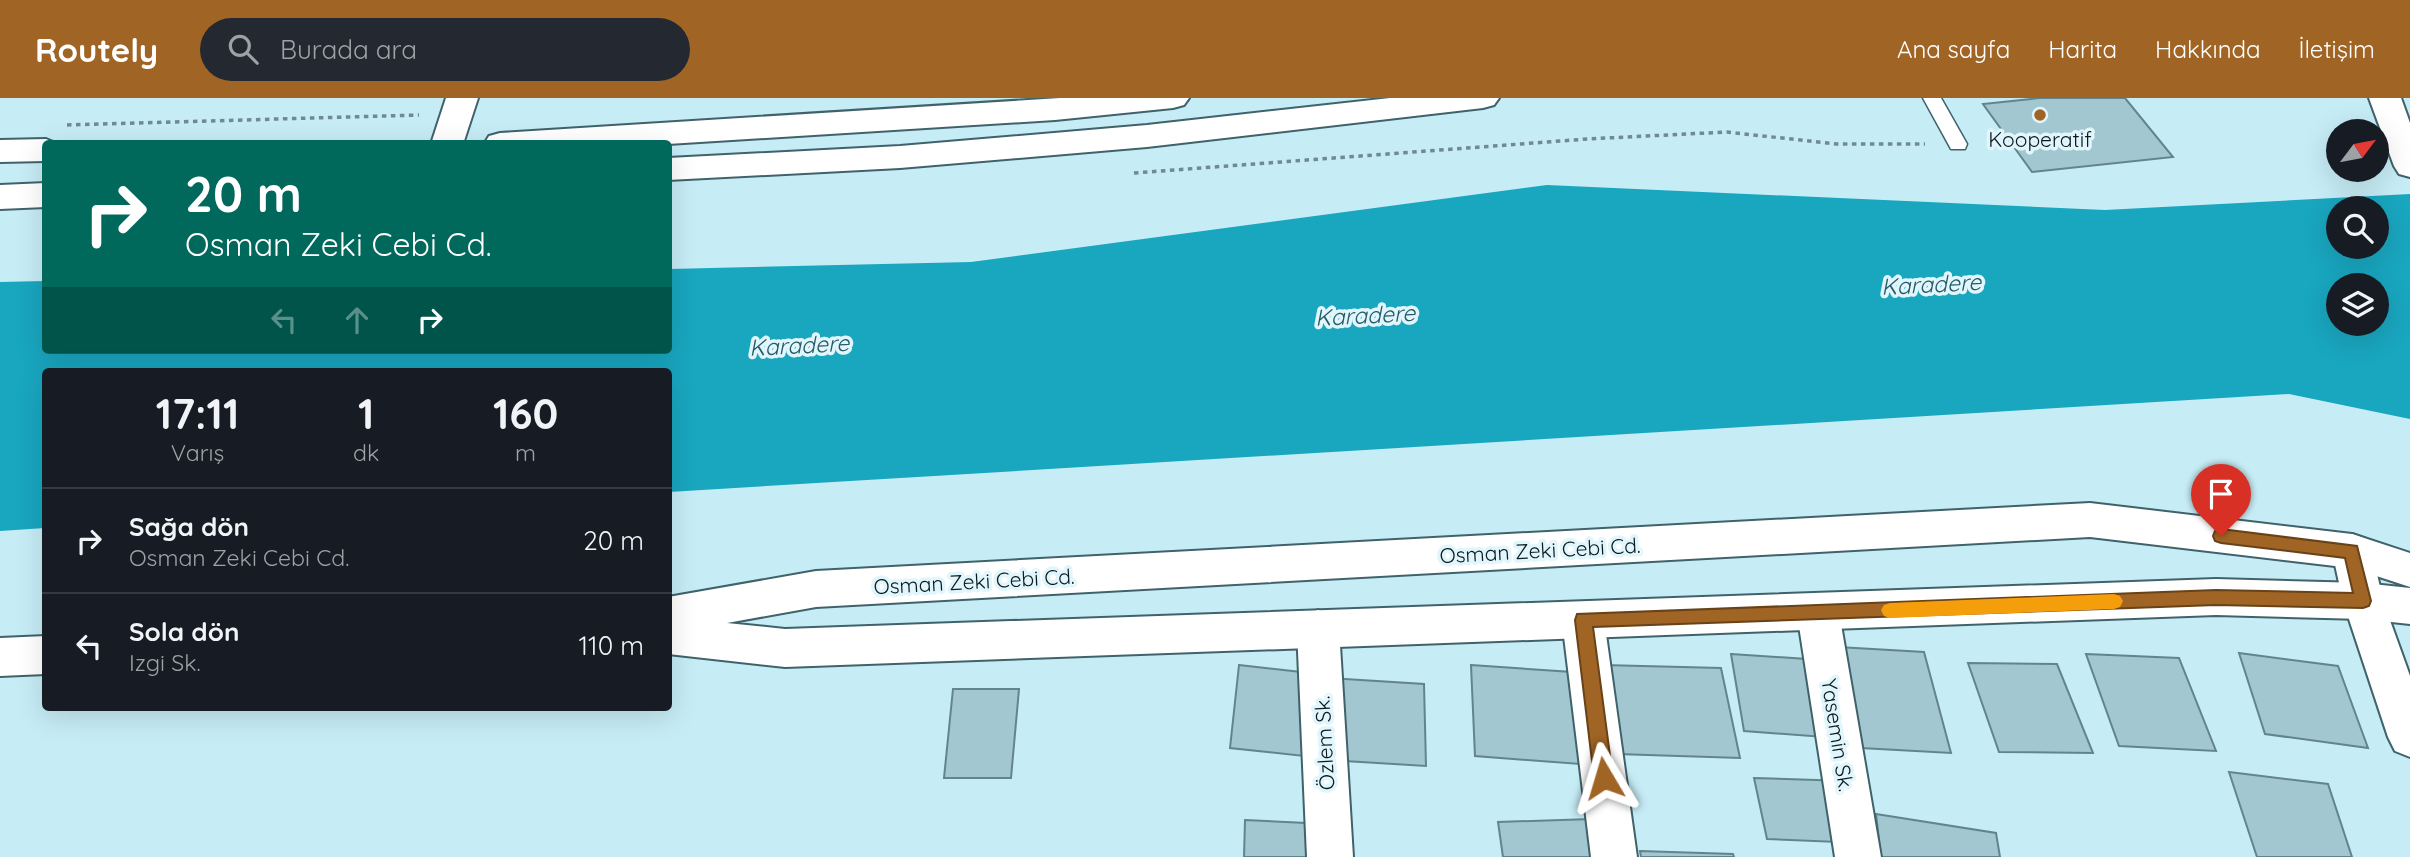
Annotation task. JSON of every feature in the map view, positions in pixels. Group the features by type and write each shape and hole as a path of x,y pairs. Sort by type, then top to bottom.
{"street":[{"path":"448,140 462,98"},
{"path":"562,140 1173,98"},
{"path":"672,169 900,157 1147,136 1483,98"},
{"path":"2385,98 2410,166"},
{"path":"0,151 42,150"},
{"path":"0,197 42,195"},
{"name":"Osman Zeki Cebi Cd.","path":"672,614 816,589 2090,520 2352,551 2410,570"},
{"path":"2352,551 2363,601 2410,737"},
{"path":"672,635 785,648 2216,597 2363,601 2410,606"},
{"name":"Yasemin Sk.","path":"1818,613 1858,857"},
{"path":"1583,620 1614,857"},
{"name":"Özlem Sk.","path":"1318,629 1330,857"},
{"path":"0,657 42,655"}],"lane":[{"path":"1932,98 1958,144"}],"path":[{"path":"1125,173 1152,174 1587,139 1727,132 1836,144 1958,144"}],"water":[{"name":"Karadere","path":"1547,185 2105,210 2326,198 2326,259 2389,259 2389,196 2372,196 2410,194 2410,419 2289,394 672,492 672,368 42,368 42,528 0,531 0,282 42,281 42,354 672,354 672,269 971,262"}],"building":[{"path":"2040,98 2125,98 2173,157 2032,172 1983,104"},
{"path":"1838,647 1924,652 1951,753 1861,748"},
{"path":"2239,653 2338,666 2368,748 2265,734"},
{"path":"1731,654 1807,659 1824,737 1744,731"},
{"path":"2086,654 2179,658 2216,751 2119,746"},
{"path":"1968,663 2057,664 2093,753 1999,752"},
{"path":"1239,665 1310,673 1304,756 1230,748"},
{"path":"1471,665 1572,672 1580,764 1475,756"},
{"path":"1603,665 1721,668 1740,758 1617,754"},
{"path":"1329,678 1424,684 1426,766 1328,760"},
{"path":"953,689 1019,689 1011,778 944,778"},
{"path":"2229,772 2328,784 2352,857 2257,857"},
{"path":"1754,778 1847,781 1862,843 1767,839"},
{"path":"1876,814 1996,833 2000,857 1881,857"},
{"path":"1591,819 1599,857 1503,857 1498,822"},
{"path":"1245,820 1306,823 1306,857 1244,857"},
{"path":"1640,851 1733,854 1734,857 1641,857"}],"slow traffic":[{"path":"1890,610 2114,601"}],"place":[{"name":"Kooperatif","path":"2040,115"}],"route":[{"path":"1604,778 1583,620 2216,597 2363,601 2352,551 2221,536"}]}
